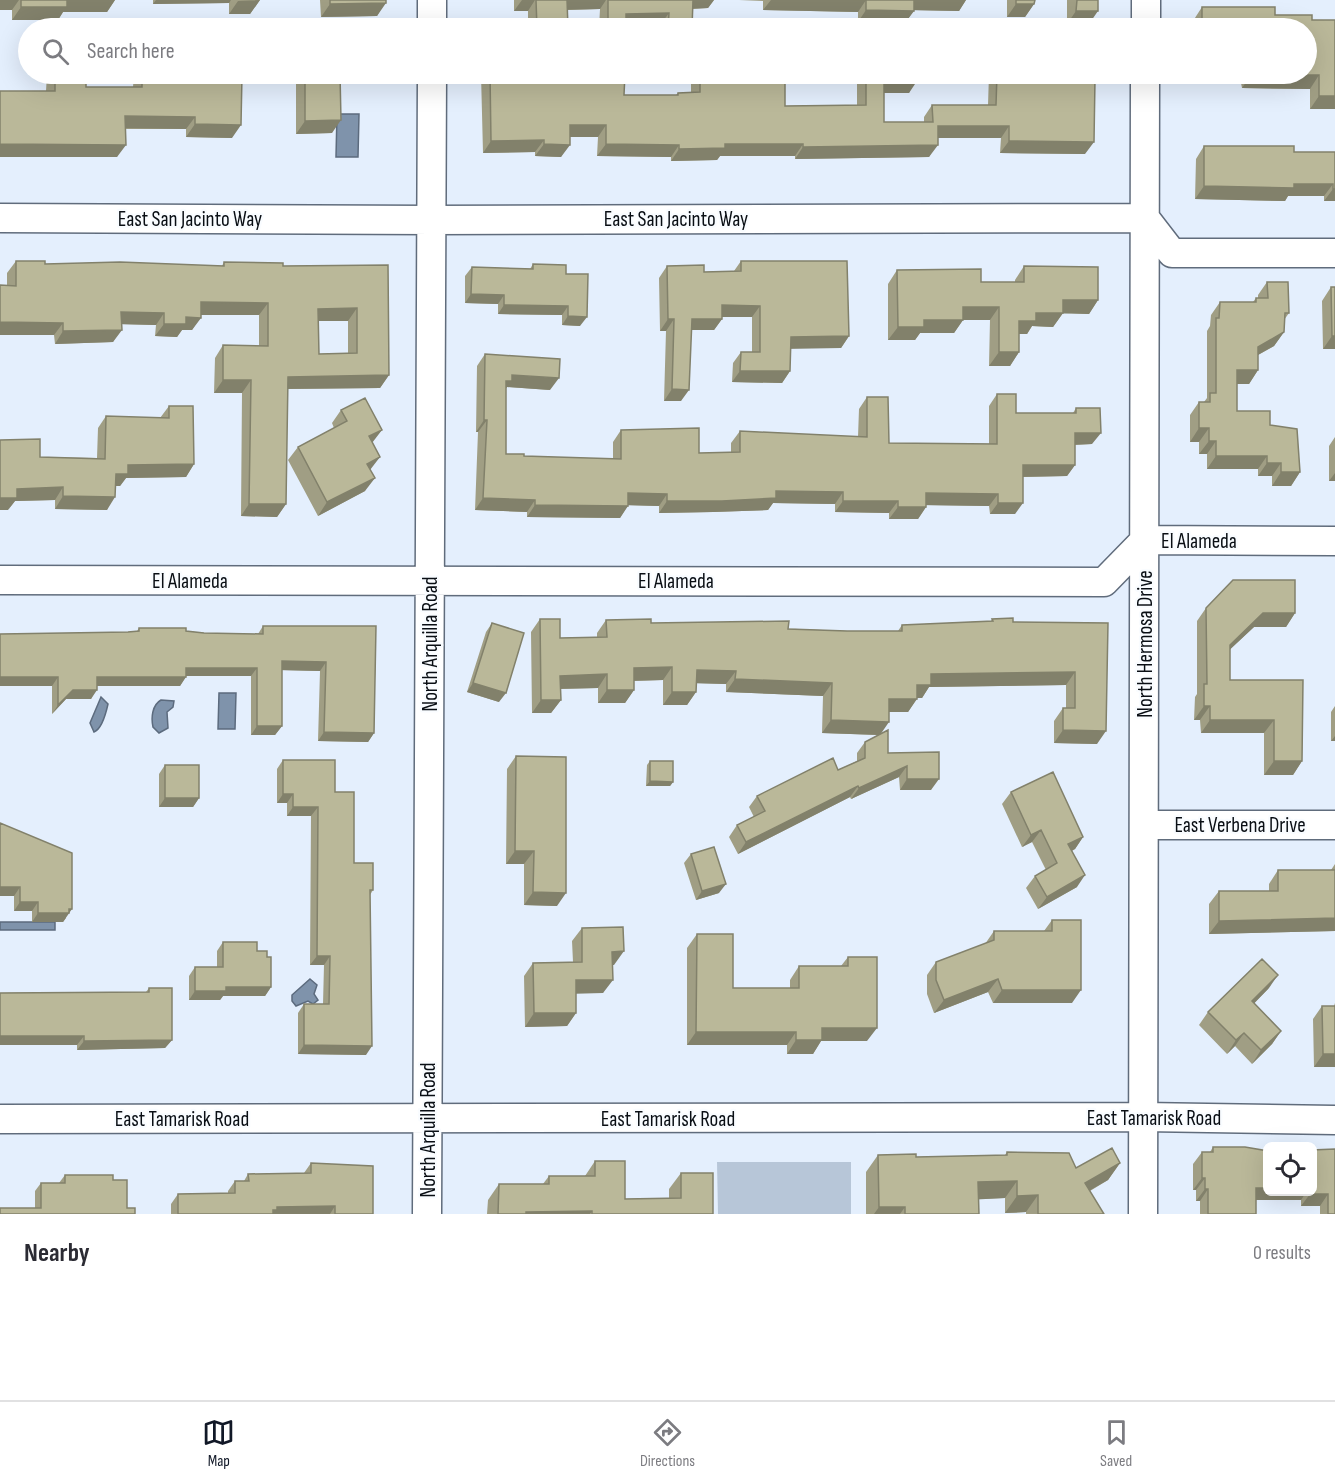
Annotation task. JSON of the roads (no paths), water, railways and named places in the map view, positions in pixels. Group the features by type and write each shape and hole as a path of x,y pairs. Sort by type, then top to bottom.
{"street":[{"path":"432,0 432,18"},
{"path":"1146,0 1146,18"},
{"name":"North Arquilla Road","path":"427,1214 432,84"},
{"name":"North Hermosa Drive","path":"1143,1214 1145,84"},
{"name":"East San Jacinto Way","path":"0,218 432,220 1145,218"},
{"path":"1145,218 1172,253 1335,253"},
{"name":"El Alameda","path":"0,580 1104,582 1145,540 1335,541"},
{"name":"East Verbena Drive","path":"1145,825 1335,825"},
{"name":"East Tamarisk Road","path":"0,1119 1144,1117 1335,1120"}]}
